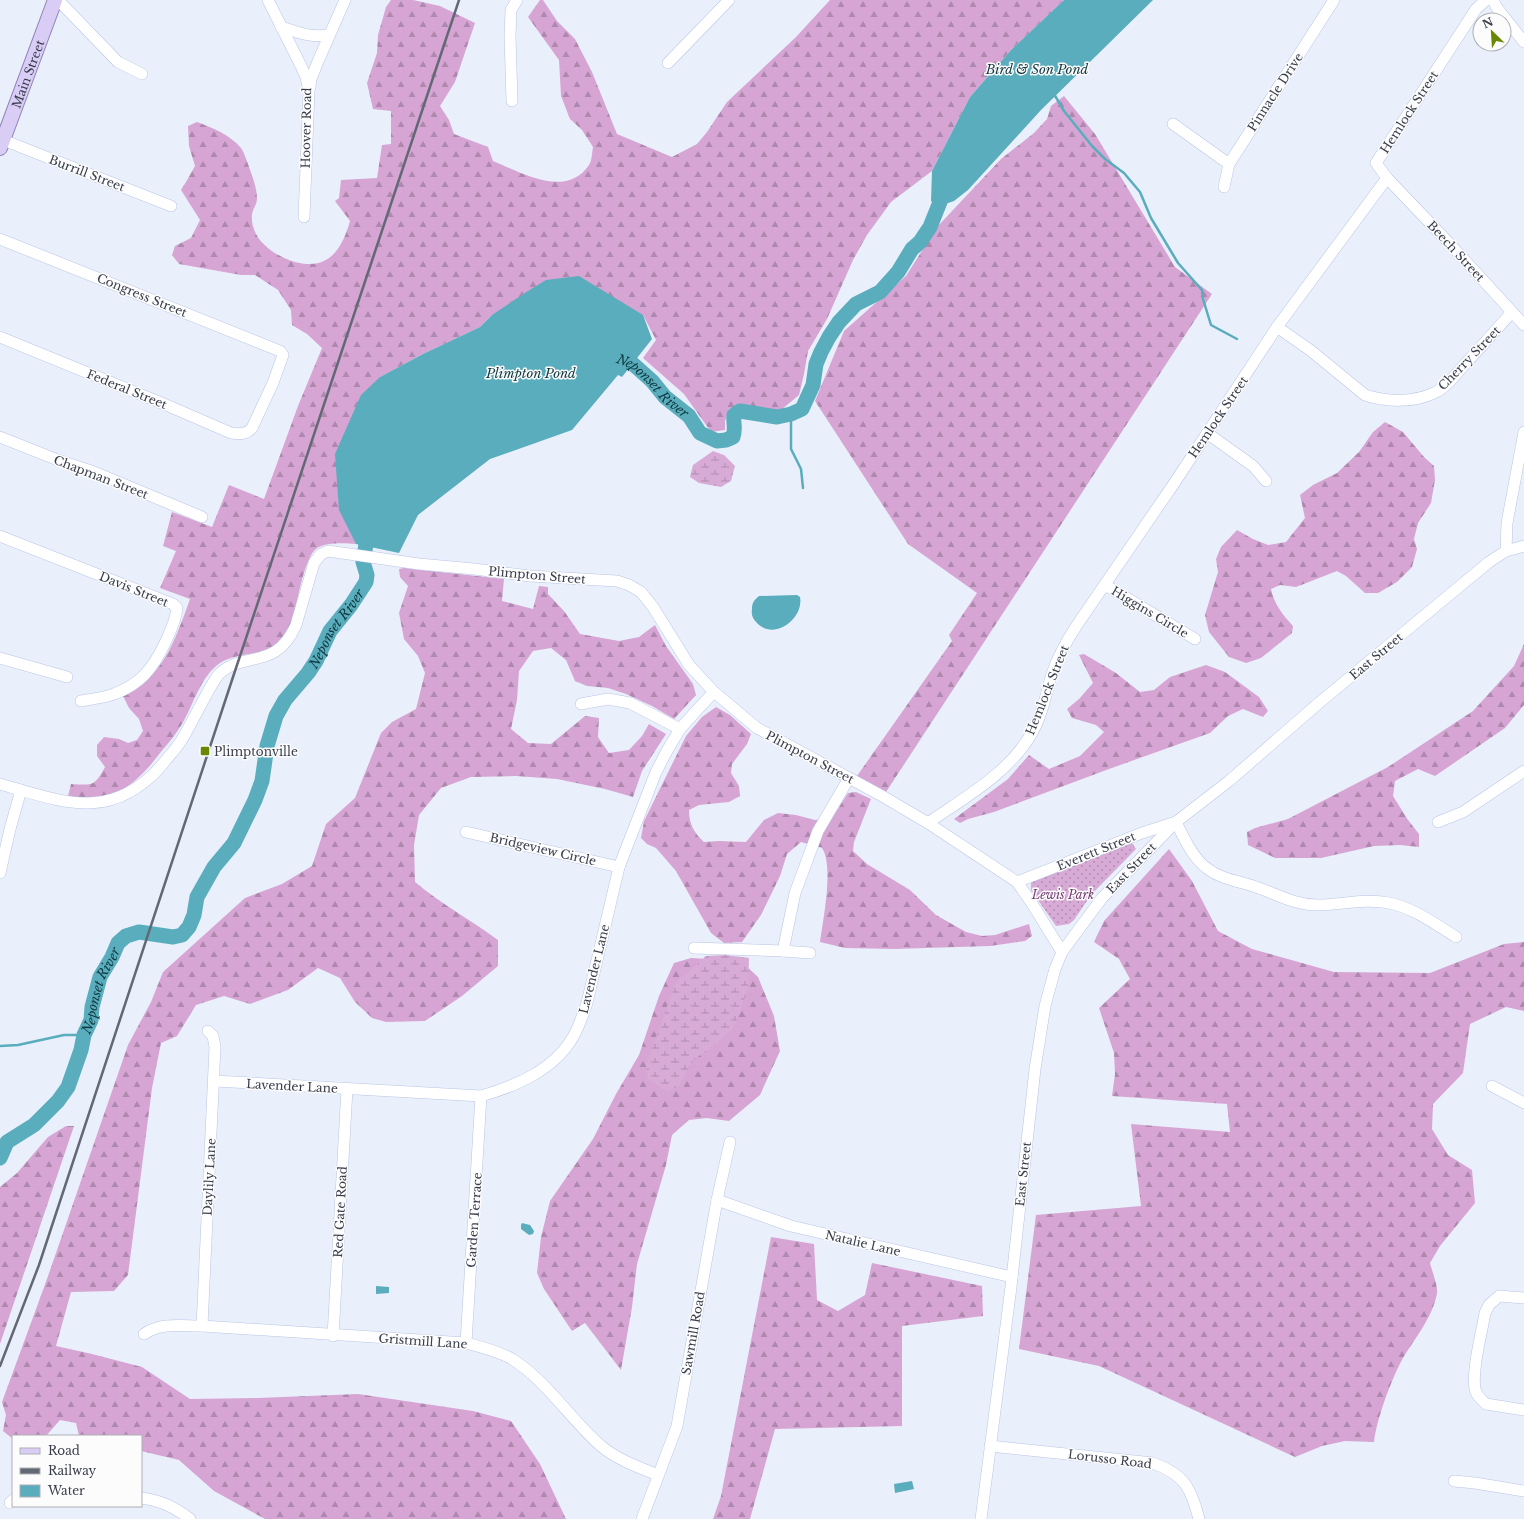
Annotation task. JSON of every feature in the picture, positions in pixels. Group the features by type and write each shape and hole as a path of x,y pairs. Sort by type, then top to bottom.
{"main road":[{"name":"Main Street","path":"1,144 56,0"}],"street":[{"path":"56,0 118,62 142,74"},
{"name":"Hoover Road","path":"268,0 280,27 304,71 309,91 304,217"},
{"path":"309,91 311,79 345,0"},
{"path":"512,101 510,36 511,10 516,0"},
{"path":"668,63 729,0"},
{"name":"Pinnacle Drive","path":"1224,187 1229,164 1334,0"},
{"name":"Hemlock Street","path":"928,823 1005,767 1016,756 1033,731 1064,644 1105,586 1277,327 1387,178 1376,163 1476,10 1486,0"},
{"path":"1492,0 1524,42"},
{"path":"280,27 301,34 318,36 329,35"},
{"path":"1173,124 1229,164"},
{"name":"Burrill Street","path":"1,144 171,206"},
{"name":"Beech Street","path":"1387,178 1524,325"},
{"name":"Congress Street","path":"0,238 280,351 283,356 252,428"},
{"name":"Cherry Street","path":"1277,327 1310,350 1365,395 1375,398 1409,400 1419,399 1435,393 1448,382 1512,312"},
{"name":"Federal Street","path":"0,337 231,433 241,434 249,432 252,428"},
{"path":"1506,551 1507,522 1524,432"},
{"path":"1207,433 1253,466 1266,481"},
{"name":"Chapman Street","path":"0,437 58,460 94,472 202,517"},
{"name":"Davis Street","path":"0,536 172,604 177,608 176,618 158,658 144,676 114,694 81,701"},
{"name":"East Street","path":"981,1519 1012,1277 1035,1069 1045,1006 1055,969 1062,952 1102,898 1176,822 1229,781 1320,702 1489,562 1506,551 1524,546"},
{"name":"Plimpton Street","path":"0,784 66,801 94,803 116,798 136,789 152,776 180,742 218,675 223,670 236,664 272,654 285,644 296,625 313,566 318,557 328,552 530,576 617,581 642,592 688,664 714,692 757,728 928,823 1017,882 1043,920 1062,952"},
{"name":"Higgins Circle","path":"1105,586 1195,639"},
{"path":"0,658 67,678"},
{"name":"Lavender Lane","path":"214,1081 482,1096 521,1082 548,1065 572,1038 587,1003 619,867 656,772 680,729 714,692"},
{"path":"581,704 608,699 630,703 680,729"},
{"path":"1438,822 1463,812 1524,770"},
{"path":"784,951 795,893 816,837 849,778"},
{"path":"0,873 21,790"},
{"path":"1176,822 1198,859 1207,869 1218,876 1255,886 1300,904 1317,905 1362,901 1389,902 1416,911 1456,937"},
{"name":"Everett Street","path":"1017,882 1142,833 1176,822"},
{"name":"Bridgeview Circle","path":"466,832 619,867"},
{"path":"694,948 810,952"},
{"name":"Daylily Lane","path":"202,1326 214,1081 214,1040 213,1036 208,1031"},
{"path":"1492,1086 1524,1103"},
{"name":"Red Gate Road","path":"333,1336 348,1089"},
{"name":"Garden Terrace","path":"466,1343 482,1096"},
{"name":"Sawmill Road","path":"642,1519 677,1426 717,1200 730,1142"},
{"name":"Natalie Lane","path":"717,1200 791,1226 1012,1277"},
{"path":"1524,1298 1499,1296 1494,1300 1485,1313 1474,1380 1476,1392 1481,1400 1486,1404 1524,1410"},
{"name":"Gristmill Lane","path":"144,1334 154,1327 161,1326 202,1326 333,1336 466,1343 498,1353 511,1359 534,1376 602,1446 628,1463 658,1475"},
{"name":"Lorusso Road","path":"990,1446 1153,1463 1168,1469 1179,1476 1191,1493 1199,1519"},
{"path":"1454,1481 1524,1491"},
{"path":"142,1498 166,1503 182,1512 190,1519"}],"green space":[{"path":"391,0 413,0 440,6 475,23 455,82 440,106 449,120 454,134 488,147 493,161 530,177 556,182 568,180 579,175 590,163 593,147 582,130 570,119 561,96 559,60 528,17 540,0 543,0 557,21 575,39 592,72 617,134 672,157 697,144 727,102 796,37 830,0 1064,0 1011,50 970,97 932,171 891,202 867,235 853,260 827,319 808,351 799,395 781,410 759,410 743,404 729,409 725,421 725,430 711,432 684,394 643,358 656,340 643,315 492,315 480,327 423,354 380,377 353,535 356,544 341,543 321,546 313,553 302,579 291,627 285,637 268,650 234,657 220,663 213,669 202,683 175,735 146,770 130,785 111,795 100,798 86,799 68,796 71,784 84,785 92,783 101,774 105,767 97,756 97,745 104,737 119,739 128,743 137,740 143,731 139,719 129,708 122,694 144,681 161,664 176,637 190,599 160,588 176,551 163,546 172,512 212,527 229,485 264,499 298,406 322,348 307,334 292,325 291,310 278,290 255,275 241,275 179,264 172,255 175,246 191,238 200,220 181,190 195,166 189,146 188,126 197,122 215,129 226,135 242,150 253,177 257,195 257,201 252,214 252,222 254,230 262,243 274,253 293,261 316,264 329,258 341,244 350,221 335,201 339,198 341,180 377,178 382,145 391,144 391,111 373,109 367,83 377,53 378,35 386,7"},
{"path":"1064,96 1095,134 1175,267 1212,294 886,792 857,776 952,641 949,635 977,593 908,544 815,401 844,331 906,276 937,227 1001,159 1034,133 1047,119 1051,106"},
{"path":"1385,422 1403,432 1424,457 1434,466 1435,480 1431,503 1418,523 1414,539 1417,549 1412,567 1397,582 1378,593 1365,593 1346,576 1337,571 1296,587 1280,585 1271,589 1274,600 1279,609 1293,626 1292,633 1261,658 1246,663 1229,657 1209,632 1205,615 1218,572 1216,559 1221,547 1237,530 1268,545 1286,542 1305,518 1300,495 1313,485 1337,473 1359,452 1373,432"},
{"path":"713,451 724,455 735,466 731,481 721,487 699,483 690,477 693,465"},
{"path":"404,568 504,579 502,601 533,609 539,586 548,587 548,594 564,611 580,634 619,641 639,637 655,625 666,646 693,684 696,695 674,719 652,706 626,694 608,688 587,686 575,681 566,660 551,648 533,651 519,671 517,700 511,729 528,743 551,744 585,716 599,718 598,737 609,753 629,750 642,736 649,724 666,734 642,771 633,797 605,789 557,779 516,776 471,777 441,788 419,815 414,845 415,882 435,898 498,940 498,966 462,996 425,1021 386,1022 372,1018 355,1002 340,978 318,968 288,990 250,1004 224,996 196,1005 177,1036 161,1043 152,1088 128,1275 114,1291 71,1292 56,1346 142,1367 190,1399 358,1394 473,1411 511,1421 540,1464 566,1519 265,1519 214,1491 179,1460 142,1451 142,1435 79,1435 76,1423 60,1420 47,1435 12,1435 12,1438 3,1431 6,1415 2,1402 47,1279 128,1045 151,1002 163,972 245,898 282,884 312,866 326,824 355,798 381,733 392,722 416,709 425,673 418,656 404,639 399,613 408,586 400,577 399,569"},
{"path":"1524,644 1524,705 1505,728 1435,776 1418,769 1395,781 1393,796 1419,834 1419,847 1400,845 1374,846 1321,858 1275,858 1248,845 1247,832 1255,828 1288,819 1388,767 1473,711 1514,666"},
{"path":"1084,654 1116,673 1140,692 1154,690 1170,677 1206,665 1225,672 1259,697 1268,711 1263,717 1243,709 1228,716 1210,733 994,812 968,819 960,823 954,819 1008,779 1029,755 1049,769 1080,756 1104,732 1096,725 1072,718 1067,709 1079,699 1093,683 1079,655"},
{"path":"716,707 730,715 751,734 747,744 732,764 731,773 739,786 740,796 729,802 699,805 689,810 693,828 704,842 746,842 764,820 778,813 796,815 815,820 832,818 848,793 856,792 871,799 854,842 853,851 867,864 910,890 936,915 966,932 982,936 995,935 1029,924 1032,936 1025,941 990,946 894,949 845,948 820,942 827,894 827,867 825,856 822,848 801,842 787,854 780,876 761,915 742,942 724,943 711,933 676,871 656,848 647,844 641,838 644,821 686,736 702,717"},
{"name":"Lewis Park","path":"1132,843 1136,849 1091,895 1074,920 1069,924 1056,926 1031,890 1031,883 1035,880"},
{"path":"1169,849 1192,881 1218,931 1252,949 1334,972 1430,973 1504,944 1524,942 1524,1011 1506,1007 1470,1024 1463,1073 1433,1104 1432,1129 1448,1155 1472,1170 1475,1203 1440,1246 1430,1263 1437,1290 1435,1302 1428,1319 1403,1358 1394,1377 1381,1411 1374,1442 1345,1441 1322,1446 1295,1457 1099,1366 1019,1349 1036,1215 1141,1206 1131,1124 1230,1132 1227,1104 1112,1096 1115,1074 1114,1053 1099,1008 1130,979 1119,959 1094,942 1104,921"},
{"path":"726,955 749,958 748,989 734,1027 711,1048 696,1058 678,1087 667,1091 648,1079 646,1065 676,982 706,956"},
{"path":"691,958 741,961 758,977 774,1016 780,1051 760,1095 729,1121 707,1118 689,1120 672,1135 666,1165 637,1264 632,1307 621,1370 585,1323 572,1331 544,1289 537,1273 541,1237 550,1201 593,1139 616,1094 639,1055 659,996 674,963"},
{"path":"66,1126 74,1126 0,1344 0,1187 17,1173 48,1137"},
{"path":"771,1237 814,1244 817,1300 838,1311 865,1295 872,1263 982,1286 983,1316 902,1326 902,1426 775,1429 750,1519 713,1519 721,1496"}],"water":[{"name":"Bird & Son Pond","path":"1064,0 1153,0 1041,110 968,190 954,201 939,206 931,201 932,171 970,97 1011,50"},
{"name":"Plimpton Pond","path":"579,276 643,315 652,339 622,377 618,375 572,430 490,459 418,515 399,553 356,544 339,510 335,454 361,395 380,377 423,354 480,327 492,315 546,280"},
{"path":"797,595 800,597 800,605 793,620 786,625 771,630 764,628 753,618 752,605 759,596"},
{"path":"522,1223 530,1225 534,1231 533,1234 529,1235 521,1229"},
{"path":"376,1286 389,1287 389,1293 376,1294"},
{"path":"912,1481 914,1489 895,1493 894,1484"}],"waterway":[{"path":"1054,94 1064,111 1092,146 1105,159 1124,173 1140,192 1151,218 1178,263 1202,290 1203,299 1211,325 1237,339"},
{"name":"Neponset River","path":"615,357 633,364 652,381 665,397 689,416 700,433 717,441 726,440 733,437 734,415 740,411 777,417 791,414 802,409 813,385 816,364 829,337 839,322 856,304 880,292 898,272 912,249 920,242 930,227 946,187"},
{"path":"791,414 791,449 801,469 803,488"},
{"name":"Neponset River","path":"0,1158 7,1142 34,1125 58,1101 68,1087 81,1050 84,1035 91,1020 92,1007 100,977 112,957 118,943 126,936 139,932 173,937 182,935 189,927 194,915 197,897 214,867 234,843 255,800 262,781 267,746 276,716 285,700 308,673 316,661 330,631 351,605 366,582 367,575 363,562 369,526"},
{"path":"0,1046 18,1045 64,1035 84,1035"}],"railway":[{"path":"0,1366 39,1265 459,0"}],"place":[{"name":"Plimptonville","path":"205,751"}]}
